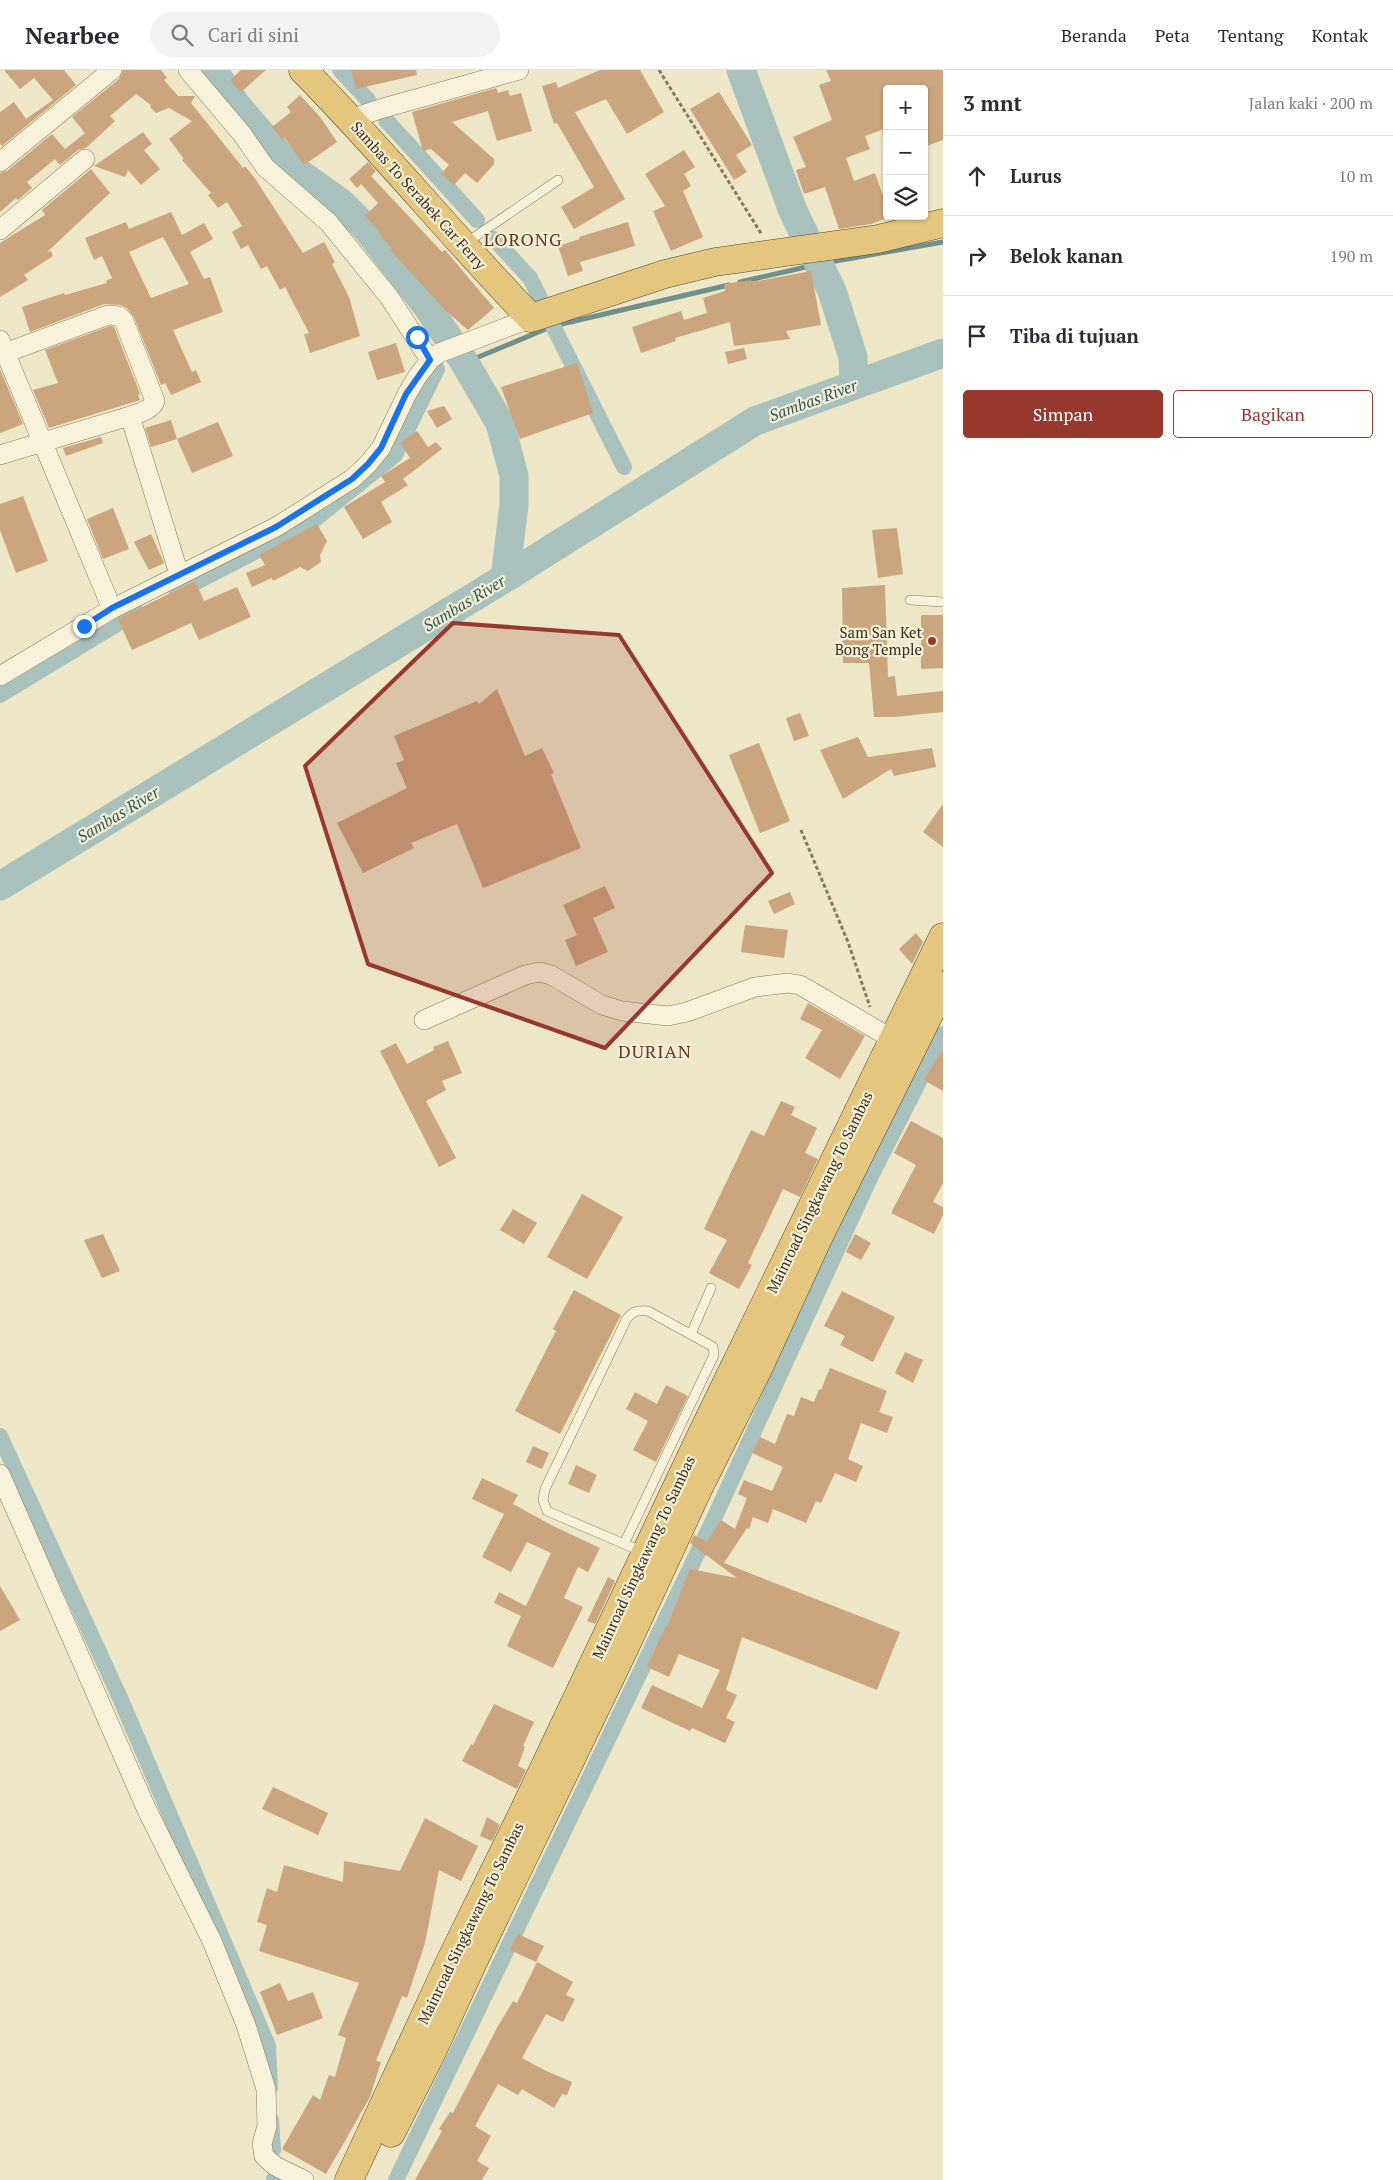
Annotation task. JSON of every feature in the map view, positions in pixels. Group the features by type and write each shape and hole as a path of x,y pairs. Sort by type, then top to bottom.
{"highway":[{"name":"Sambas To Serabek Car Ferry","path":"303,70 351,119 462,246 531,318"},
{"path":"531,318 665,274 715,262 878,239 943,223"},
{"name":"Mainroad Singkawang To Sambas","path":"369,2180 625,1647 698,1489 886,1036 943,938"},
{"name":"Mainroad Singkawang To Sambas","path":"349,2180 449,1964 522,1815 635,1549 704,1402 749,1364 819,1236 943,986"}],"street":[{"path":"0,162 112,70"},
{"path":"188,70 242,134 265,166 329,223 435,357"},
{"path":"351,119 519,70"},
{"path":"1,227 85,159"},
{"path":"0,454 42,442 130,416 154,405 155,401 124,321 119,316 108,315 2,347 42,442 51,459 112,608"},
{"path":"0,676 112,608 276,527 352,479 381,448 406,394 435,357 531,318"},
{"path":"130,416 180,574"},
{"path":"424,1020 525,975 539,972 551,975 602,1005 622,1011 668,1016 687,1012 754,987 777,983 800,985 886,1036"},
{"path":"0,1474 146,1808 212,1941 246,2025 266,2089 267,2126 262,2144 264,2156 275,2166 304,2180"}],"lane":[{"path":"462,246 558,180"},
{"path":"910,600 943,602"},
{"path":"691,1334 711,1288"},
{"path":"635,1549 548,1510 543,1500 545,1489 630,1314 638,1310 648,1311 710,1345 714,1350 714,1355 704,1402"}],"path":[{"path":"659,70 762,236 769,254"},
{"path":"801,830 886,1036"}],"highlighted area":[{"path":"453,623 619,635 772,873 605,1048 368,964 305,766"}],"building":[{"path":"4,70 64,70 76,85 2,146 0,143 0,112 14,102 26,119 53,100 34,78 20,89"},
{"path":"123,70 161,70 167,78 164,80 178,96 195,96 191,103 243,168 245,166 256,180 303,253 324,242 335,262 332,264 349,297 360,336 310,353 304,334 309,333 285,287 280,290 267,266 261,269 248,245 241,249 232,232 242,226 227,202 218,208 208,195 211,193 182,160 184,159 169,139 192,121 169,108 156,113 150,107 151,105 136,94 110,116 115,121 86,148 78,150 60,165 55,159 27,182 32,188 18,200 16,198 0,212 0,173 7,171 52,134 65,149 85,133 72,117 119,79"},
{"path":"241,70 266,70 241,92 230,80"},
{"path":"351,70 416,70 417,75 356,89"},
{"path":"600,70 640,70 664,112 627,134 606,99 575,112 625,199 574,229 561,207 594,187 557,123 554,124 542,86 556,82 558,88"},
{"path":"826,70 943,70 943,140 928,146 928,85 883,85 883,129 865,136 870,149 846,158 854,181 875,173 883,196 883,220 871,224 839,229 825,187 804,194 796,170 806,167 793,137 832,120 819,85 831,81"},
{"path":"496,88 498,93 508,90 510,96 521,93 532,131 497,141 488,111 452,122 494,159 494,164 477,183 465,173 454,185 441,174 449,165 431,149 423,151 412,112"},
{"path":"719,92 752,145 736,155 747,172 734,180 690,109"},
{"path":"300,95 320,117 337,142 304,165 284,137 282,139 272,127 291,112 287,107"},
{"path":"143,132 152,144 144,150 160,169 141,185 128,170 125,177 94,166"},
{"path":"684,150 695,167 684,174 691,186 683,191 703,237 671,251 653,211 665,206 645,174"},
{"path":"368,162 376,171 371,176 442,252 445,250 494,308 468,330 446,311 390,250 392,248 365,216 378,203 361,184 357,188 349,179"},
{"path":"91,169 110,193 47,252 51,251 53,256 24,275 28,280 0,297 0,243 45,215 42,210"},
{"path":"171,212 182,235 204,223 213,239 190,252 204,279 210,277 223,312 173,330 192,372 196,370 201,382 171,395 165,383 161,385 134,317 127,308 121,305 104,304 30,332 22,307 64,293 65,295 107,283 106,281 112,278 102,256 94,260 85,238 126,222 129,229","holes":["163,237 189,284 151,298 129,252"]},
{"path":"628,222 635,246 580,262 583,271 568,276 558,246 580,239 579,237"},
{"path":"811,271 821,325 786,331 790,339 734,346 730,322 675,338 676,341 641,353 632,327 681,311 684,320 707,313 703,298 725,291 724,284 751,280 752,282"},
{"path":"110,326 114,327 140,394 138,395 140,400 49,428 33,390 58,383 45,350"},
{"path":"396,343 405,372 377,380 368,352"},
{"path":"744,348 747,359 728,364 725,352"},
{"path":"577,363 593,413 520,439 501,387"},
{"path":"0,369 23,424 0,433"},
{"path":"444,406 452,419 437,428 427,411"},
{"path":"171,420 177,439 151,447 145,428"},
{"path":"218,422 233,456 192,473 177,439"},
{"path":"417,431 428,447 436,442 442,449 403,479 408,485 381,502 392,522 363,539 344,507 385,482 381,476 410,458 400,443"},
{"path":"101,437 103,443 66,456 63,448"},
{"path":"23,496 48,561 16,573 0,530 0,504"},
{"path":"113,508 129,549 103,559 87,519"},
{"path":"317,524 327,541 320,555 321,562 308,571 300,567 273,581 272,578 252,587 246,573 265,565 259,555"},
{"path":"897,528 903,574 878,578 872,530"},
{"path":"151,534 164,563 149,570 134,542"},
{"path":"195,581 204,601 237,587 251,617 199,640 191,623 132,650 118,619"},
{"path":"885,585 888,677 895,676 897,696 943,691 943,712 874,717 869,663 843,663 842,588"},
{"name":"Sam San Ket Bong Temple","path":"921,615 943,615 943,668 921,669"},
{"path":"497,689 525,756 542,748 554,773 551,774 581,848 483,888 457,824 411,843 414,848 363,873 337,823 407,788 396,763 404,760 394,736 477,701 479,704"},
{"path":"800,713 809,736 794,741 786,718"},
{"path":"858,737 868,757 932,748 936,767 894,776 891,769 843,799 820,750"},
{"path":"759,743 790,821 760,833 729,755"},
{"path":"943,804 943,847 923,832"},
{"path":"605,886 615,908 593,918 608,952 576,966 565,940 577,935 563,905"},
{"path":"790,892 795,904 774,914 768,901"},
{"path":"745,925 788,930 784,958 741,952"},
{"path":"916,933 923,942 912,964 899,949"},
{"path":"808,1003 865,1036 840,1079 805,1058 822,1030 800,1019"},
{"path":"448,1041 462,1073 442,1081 446,1090 426,1101 456,1158 439,1167 380,1051 396,1043 407,1064 434,1050 433,1047"},
{"path":"943,1049 943,1091 924,1080"},
{"path":"781,1101 795,1107 791,1115 817,1128 805,1153 818,1159 800,1197 783,1189 748,1263 752,1265 739,1289 709,1273 727,1240 704,1229 751,1130 764,1136"},
{"path":"911,1121 943,1138 943,1183 933,1202 943,1207 943,1215 934,1234 891,1213 916,1165 894,1153"},
{"path":"582,1194 623,1217 587,1279 547,1257"},
{"path":"513,1209 537,1223 524,1244 500,1230"},
{"path":"103,1234 120,1271 102,1278 84,1240"},
{"path":"855,1234 871,1243 861,1260 846,1252"},
{"path":"574,1290 621,1315 560,1434 515,1411 556,1331 553,1329"},
{"path":"842,1291 895,1317 873,1362 840,1345 845,1336 824,1326"},
{"path":"905,1352 923,1360 913,1383 895,1373"},
{"path":"830,1368 887,1391 879,1412 893,1417 887,1433 861,1423 848,1459 863,1466 856,1482 835,1473 821,1503 816,1501 806,1523 773,1509 768,1523 753,1517 749,1529 747,1528 724,1563 900,1632 877,1690 742,1637 726,1690 737,1695 726,1718 735,1722 725,1743 692,1728 690,1731 641,1708 652,1685 702,1708 720,1670 679,1654 669,1677 647,1667 667,1627 690,1569 737,1578 690,1543 694,1535 707,1542 721,1520 735,1529 747,1498 738,1494 744,1480 772,1491 783,1467 752,1453 760,1437 775,1444 787,1414 794,1416 801,1397 814,1402"},
{"path":"666,1385 688,1396 656,1462 633,1450 648,1421 626,1409 635,1392 657,1404"},
{"path":"533,1446 549,1453 542,1469 526,1462"},
{"path":"576,1465 597,1475 589,1493 568,1484"},
{"path":"482,1478 518,1495 513,1504 551,1525 600,1548 588,1572 578,1567 564,1598 583,1607 553,1668 507,1646 521,1616 494,1603 499,1592 526,1606 551,1553 527,1542 511,1572 482,1557 504,1514 472,1499"},
{"path":"608,1577 615,1581 595,1624 587,1621"},
{"path":"0,1586 20,1620 0,1631"},
{"path":"494,1704 534,1722 523,1746 525,1747 518,1766 526,1770 517,1789 462,1761 471,1744 473,1745"},
{"path":"273,1787 328,1813 318,1835 262,1809"},
{"path":"487,1817 500,1825 492,1841 480,1836"},
{"path":"425,1818 478,1846 461,1881 439,1870 425,1943 407,1998 402,1996 376,2061 381,2062 370,2097 326,2174 282,2149 313,2095 320,2100 329,2075 335,2077 346,2038 338,2035 359,1983 259,1951 267,1925 257,1922 267,1888 277,1892 284,1865 343,1882 344,1861 400,1871"},
{"path":"518,1934 544,1946 536,1962 510,1950"},
{"path":"537,1962 573,1982 566,1995 575,1999 563,2022 546,2014 522,2058 572,2082 567,2095 562,2094 554,2108 522,2089 518,2095 498,2084 475,2126 491,2136 477,2161 489,2168 482,2180 415,2180 442,2131 439,2129 450,2112 453,2113 498,2026 513,2001 517,2003"},
{"path":"280,1983 288,2001 313,1992 323,2018 277,2035 260,1992"}],"waterway":[{"path":"213,70 237,106 288,165 341,203 367,229 427,306 463,360 500,423 514,476 514,505 505,578"},
{"path":"340,70 368,100"},
{"path":"741,70 793,211 832,291 853,357 854,385"},
{"path":"386,120 477,220"},
{"path":"494,239 530,278 540,298"},
{"path":"740,282 819,264 943,242"},
{"path":"476,358 553,326 729,285"},
{"path":"553,326 624,467"},
{"name":"Sambas River","path":"0,886 505,578 755,421 943,353"},
{"path":"939,355 943,364"},
{"path":"177,592 309,524 395,455 437,369"},
{"path":"0,695 137,612"},
{"path":"396,2180 711,1525 869,1180 943,1034"},
{"path":"0,1436 121,1700 268,2046 270,2088"},
{"path":"271,2120 273,2150"}],"place":[{"name":"Sam San Ket Bong Temple","path":"932,641"}],"district":[{"name":"LORONG","path":"523,239"},
{"name":"DURIAN","path":"655,1051"}],"route":[{"path":"84,626 112,608 276,527 352,479 381,448 406,394 430,360 417,337"}]}
